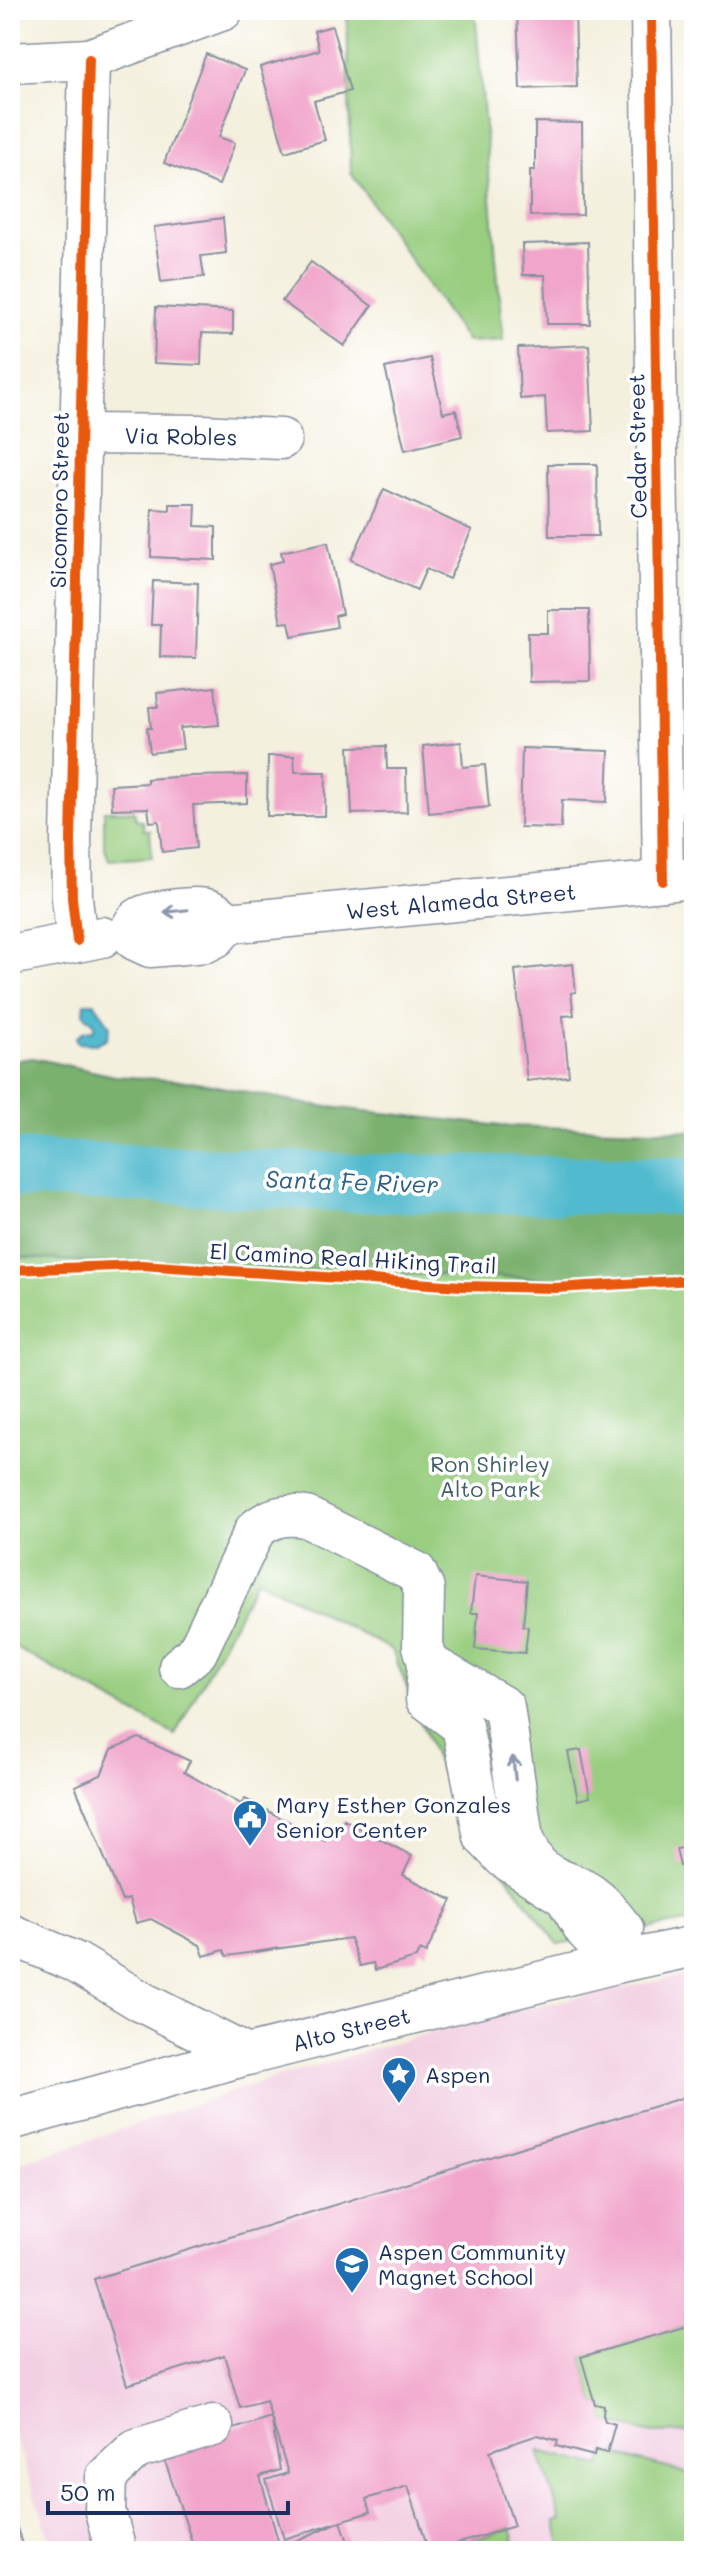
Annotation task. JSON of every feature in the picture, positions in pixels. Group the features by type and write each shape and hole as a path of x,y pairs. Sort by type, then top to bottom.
{"street":[{"path":"10,63 89,59 223,10"},
{"name":"Cedar Street","path":"651,10 679,880"},
{"name":"Sicomoro Street","path":"77,941 72,898 71,840 89,59"},
{"name":"Via Robles","path":"80,434 281,439"},
{"name":"West Alameda Street","path":"10,955 130,932 133,923 150,914 202,908 221,916 228,923 679,880"},
{"path":"179,1667 197,1652 255,1530 268,1519 289,1514 306,1517 416,1572 424,1589 423,1646 428,1663 504,1707 523,1839 530,1859 540,1869 598,1899 623,1929 616,1963"},
{"path":"10,1934 75,1962 142,2002 247,2055"},
{"name":"Alto Street","path":"10,2120 247,2055 694,1946"},
{"path":"116,2551 105,2511 106,2477 136,2449 213,2426"}],"shaded area":[{"name":"Aspen Community Magnet School","path":"694,1973 694,2551 54,2551 10,2423 10,2167 267,2080 491,2015"}],"green space":[{"path":"347,10 475,10 503,340 467,342 351,173"},
{"path":"104,811 134,811 136,819 143,822 144,830 150,830 152,857 109,860 104,845"},
{"path":"33,1058 115,1076 197,1082 311,1105 501,1126 694,1131 694,1279 647,1282 141,1265 10,1257 10,1061"},
{"name":"Ron Shirley Alto Park","path":"10,1257 141,1265 647,1282 694,1279 694,1921 558,1944 455,1807 392,1650 257,1579 175,1735 10,1645"},
{"path":"694,2324 694,2432 647,2433 605,2421 604,2407 595,2404 581,2357"},
{"path":"539,2451 601,2466 605,2452 694,2475 694,2551 563,2551 555,2522 561,2520"},
{"path":"511,2528 518,2551 434,2551"}],"water":[{"path":"85,1003 95,1003 110,1026 107,1038 96,1044 79,1043 76,1038 84,1031 94,1030 94,1023 84,1014"}],"building":[{"path":"517,10 575,10 577,87 520,89"},
{"path":"332,26 350,91 314,101 325,140 285,152 260,67 319,50 314,31"},
{"path":"206,54 245,70 219,137 235,143 219,185 164,163"},
{"path":"535,122 582,123 583,215 530,216 530,170 535,170"},
{"path":"223,218 226,253 201,256 204,277 161,282 154,227"},
{"path":"588,242 590,324 547,324 545,275 523,275 522,244"},
{"path":"311,262 372,306 344,346 282,301"},
{"path":"156,307 233,311 233,334 202,333 201,365 154,363"},
{"path":"589,345 593,431 547,433 545,397 520,399 518,348"},
{"path":"430,358 443,413 456,410 462,436 405,450 385,368"},
{"path":"548,464 597,464 598,536 549,536"},
{"path":"384,489 472,530 449,579 426,569 417,590 351,560"},
{"path":"170,504 196,504 195,526 216,527 216,560 151,557 152,509 170,510"},
{"path":"328,542 342,614 335,616 337,627 292,636 289,622 281,623 269,564 283,561 281,552"},
{"path":"153,581 198,583 196,658 160,657 161,625 151,625"},
{"path":"548,610 589,610 590,681 529,682 528,633 548,633"},
{"path":"215,687 219,725 180,728 183,749 150,753 147,728 151,728 149,707 158,707 157,693"},
{"path":"461,742 463,767 485,765 489,807 429,813 423,746"},
{"path":"386,746 387,769 406,769 407,812 352,814 349,747"},
{"path":"522,748 609,751 607,802 562,800 561,828 520,827"},
{"path":"268,756 294,756 295,772 326,772 325,816 267,816"},
{"path":"247,775 247,803 193,805 196,848 162,852 159,821 150,822 148,808 112,809 111,785 147,783 147,779"},
{"path":"573,964 576,992 571,993 574,1015 563,1016 569,1076 527,1081 515,970"},
{"path":"475,1576 527,1581 523,1626 528,1627 525,1653 475,1649 478,1613 471,1613"},
{"name":"Mary Esther Gonzales Senior Center","path":"139,1738 190,1761 184,1772 241,1804 245,1799 325,1841 328,1835 336,1839 344,1820 412,1856 403,1875 452,1900 426,1953 420,1950 416,1958 375,1970 373,1963 360,1966 350,1938 227,1956 224,1950 204,1956 200,1945 151,1919 136,1923 129,1899 122,1901 75,1786 101,1775 112,1749"},
{"path":"581,1750 590,1797 578,1800 568,1752"},
{"path":"694,1846 694,1863 680,1866 676,1849"},
{"path":"694,2094 694,2324 581,2357 595,2404 604,2406 605,2421 615,2424 607,2453 595,2450 594,2456 556,2446 558,2441 538,2435 490,2451 514,2526 429,2551 408,2486 366,2499 370,2512 284,2539 266,2480 288,2473 266,2401 240,2408 224,2355 127,2385 94,2279"},
{"path":"271,2417 280,2470 260,2476 280,2548 341,2521 351,2551 195,2551 162,2452"},
{"path":"11,2508 24,2551 10,2551"}],"waterway":[{"name":"Santa Fe River","path":"10,1168 357,1183 694,1186"}],"cycle path":[{"path":"651,10 663,881"},
{"path":"77,941 72,898 71,840 89,59"},
{"name":"El Camino Real Hiking Trail","path":"10,1270 141,1265 461,1286 555,1288 694,1280"}],"place":[{"name":"Mary Esther Gonzales Senior Center","path":"250,1848"},
{"name":"Aspen","path":"399,2105"},
{"name":"Aspen Community Magnet School","path":"352,2295"}]}
